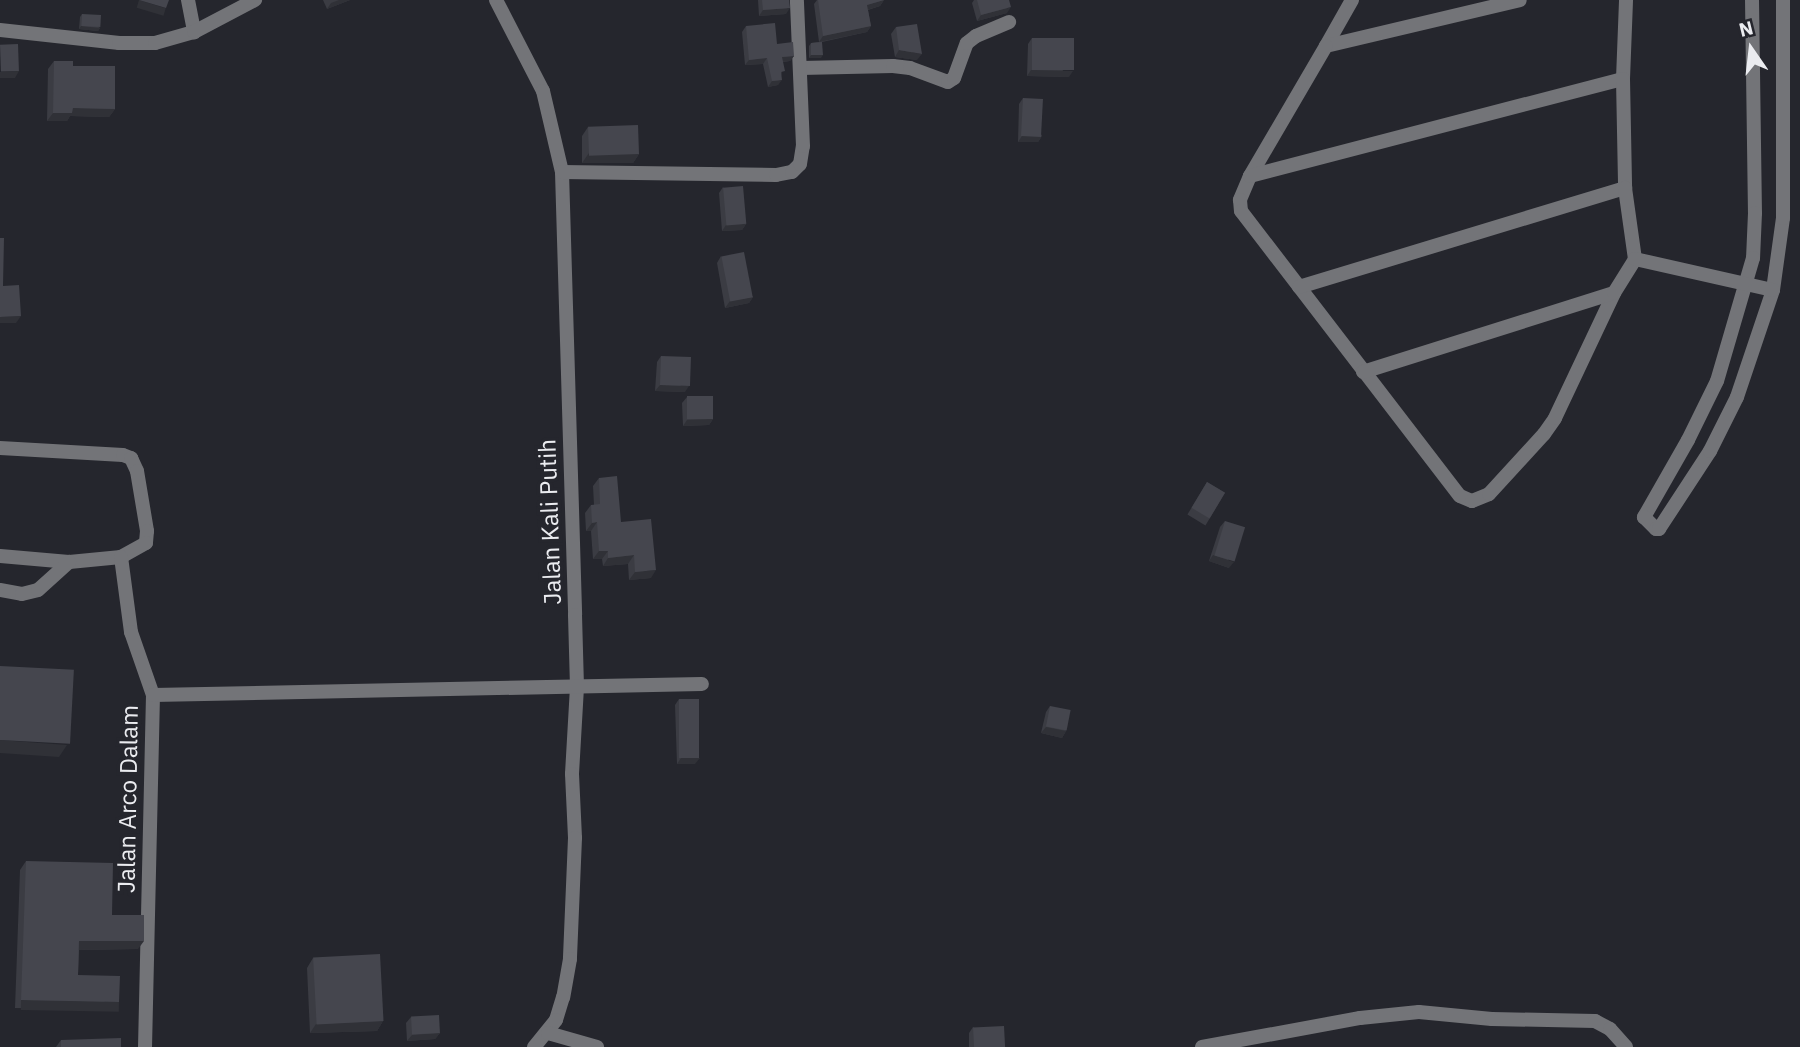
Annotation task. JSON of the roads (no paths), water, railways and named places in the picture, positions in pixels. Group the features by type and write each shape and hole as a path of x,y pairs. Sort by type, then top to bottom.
{"street":[{"path":"188,0 194,32"},
{"path":"0,30 131,44 155,43 194,32 254,0"},
{"name":"Jalan Kali Putih","path":"496,0 543,91 562,172 577,687 570,959 563,997 548,1033 534,1047"},
{"path":"562,172 792,172 800,164 803,146 802,68 797,0"},
{"path":"1352,0 1250,176 1240,200 1241,211 1461,496 1479,500 1532,449 1555,418 1614,293 1635,259 1625,188 1623,79 1626,0"},
{"path":"1326,46 1520,0"},
{"path":"1752,0 1755,213 1748,282 1717,381 1688,440 1644,517 1656,529 1660,529 1710,451 1731,408 1773,290 1783,218 1783,0"},
{"path":"802,68 893,66 910,68 948,82 954,78 967,43 976,36 1009,22"},
{"path":"1250,176 1623,79"},
{"path":"1298,287 1625,188"},
{"path":"1635,259 1748,282 1773,290"},
{"path":"1363,372 1614,293"},
{"path":"0,447 123,455 131,458 137,471 147,531 146,542 121,557 69,562 0,556"},
{"name":"Jalan Arco Dalam","path":"121,557 131,632 153,695 145,1047"},
{"path":"0,590 22,594 38,590 69,562"},
{"path":"153,695 702,684"},
{"path":"1202,1047 1237,1044 1360,1018 1419,1012 1515,1020 1595,1021 1610,1029 1626,1047"},
{"path":"548,1033 597,1047"}]}
